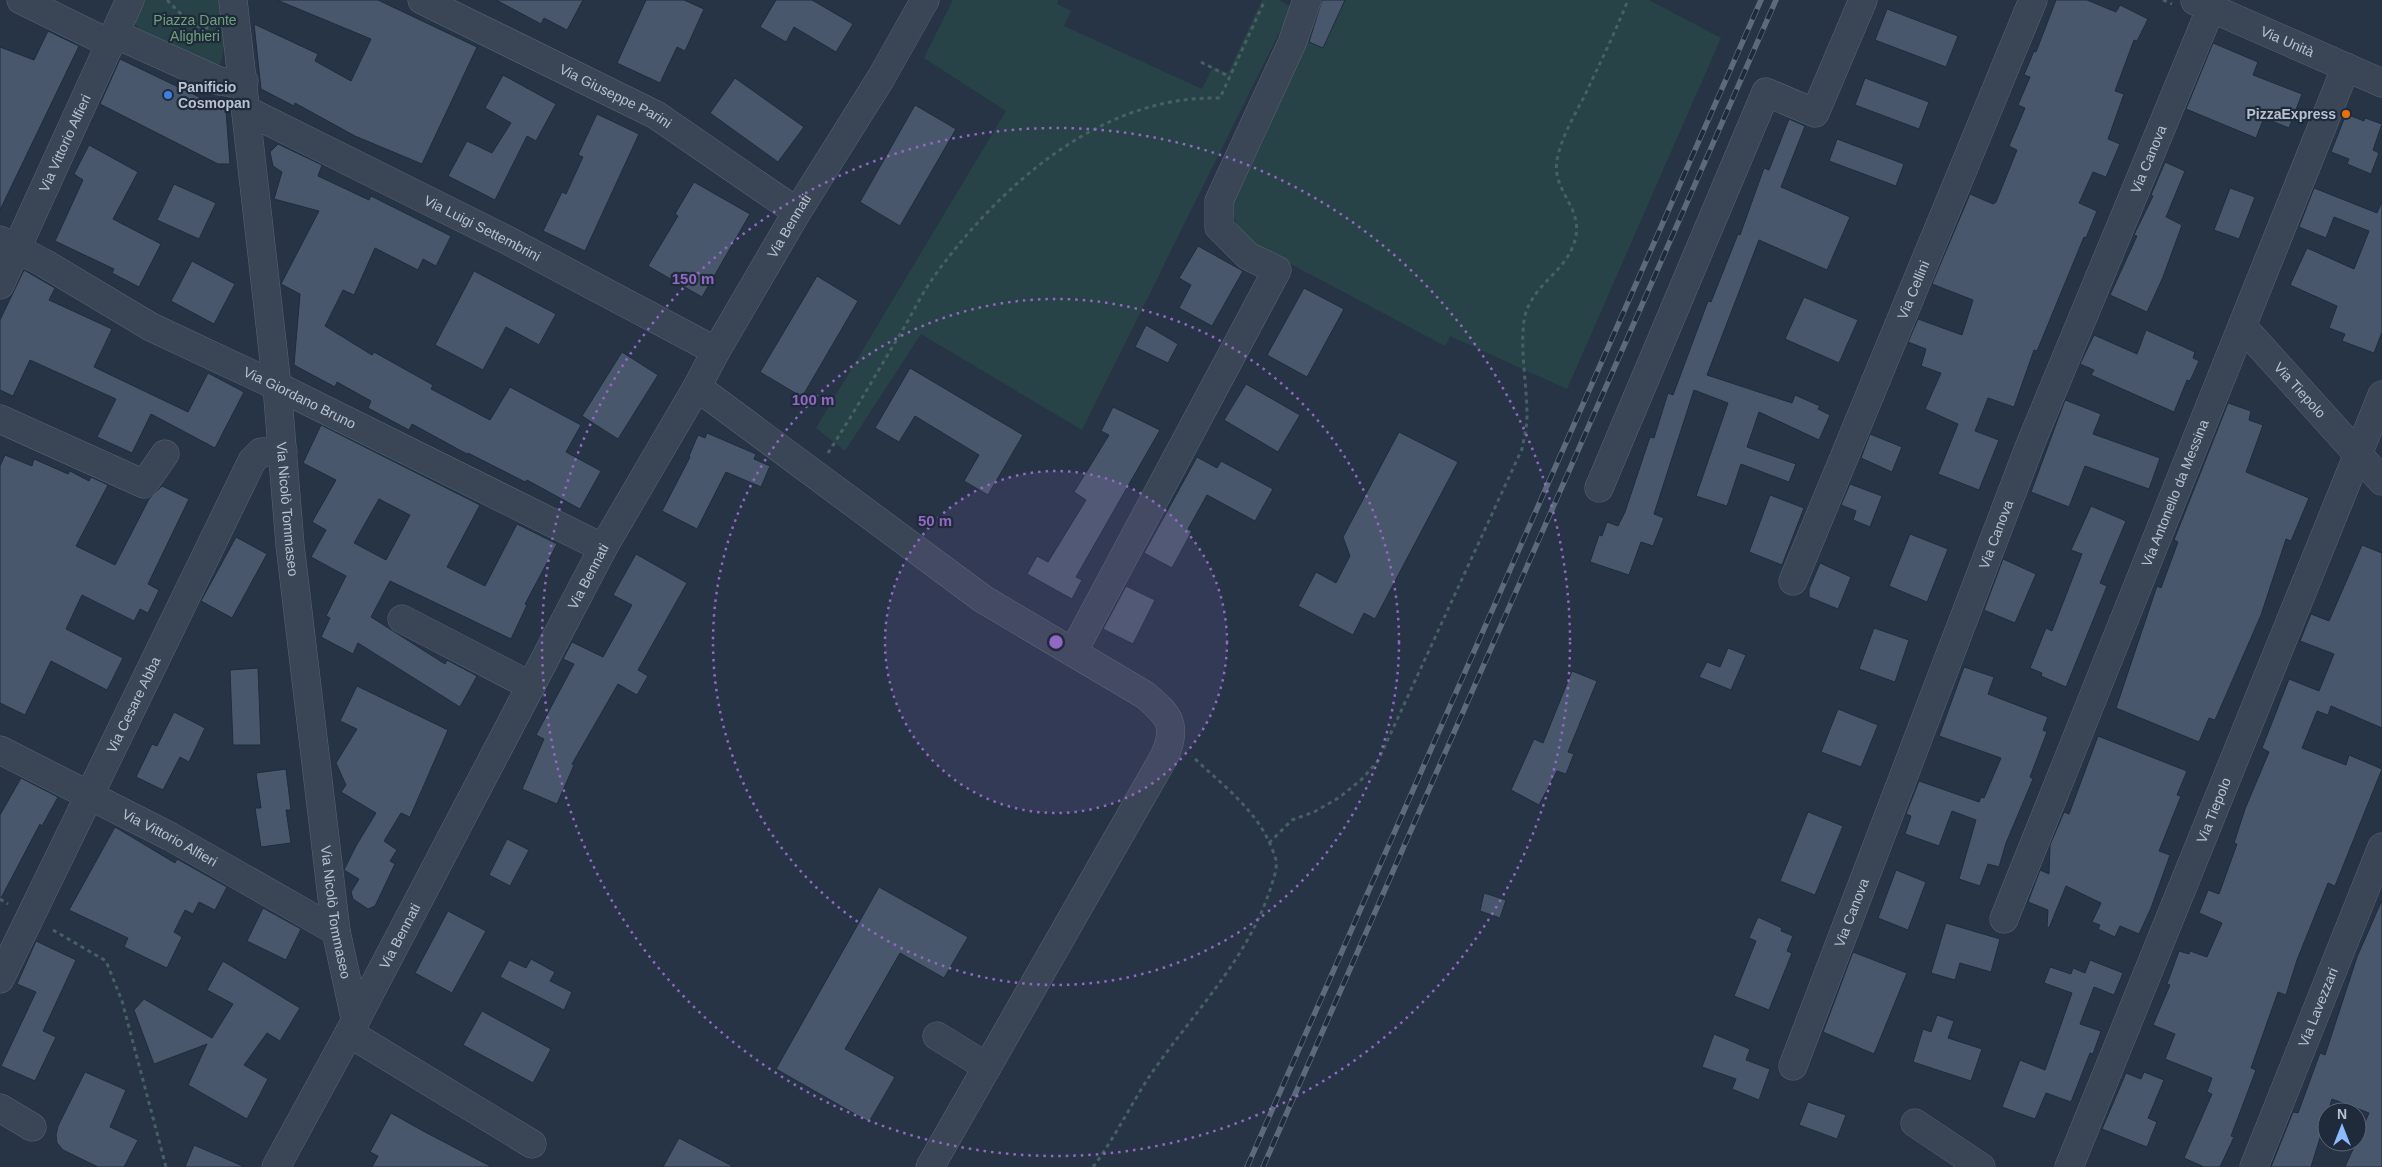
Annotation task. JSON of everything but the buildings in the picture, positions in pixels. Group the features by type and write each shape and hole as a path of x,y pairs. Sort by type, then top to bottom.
{"street":[{"path":"21,0 219,81 233,83 244,81"},
{"name":"Via Vittorio Alfieri","path":"0,285 9,245 113,39 130,0"},
{"name":"Via Nicolò Tommaseo","path":"233,0 248,111 277,386 290,545 336,931 352,1026"},
{"name":"Via Giuseppe Parini","path":"422,0 656,114 797,212"},
{"name":"Via Bennati","path":"276,1167 603,548 797,212 881,78 925,0"},
{"path":"1073,652 1277,270 1248,256 1219,227 1219,201 1292,42 1307,0"},
{"path":"1598,488 1766,92 1815,113 1863,0"},
{"name":"Via Cellini","path":"1793,581 2033,0"},
{"name":"Via Unità","path":"2202,4 2382,83"},
{"name":"Via Canova","path":"1793,1066 2030,446 2202,4"},
{"name":"Via Antonello da Messina","path":"2004,919 2346,67"},
{"name":"Via Luigi Settembrini","path":"248,111 507,240 716,351"},
{"name":"Via Giordano Bruno","path":"9,245 151,327 277,386 603,548"},
{"name":"Via Tiepolo","path":"2243,326 2358,454"},
{"path":"697,388 983,600 1145,695 1170,720 1172,740 930,1167"},
{"name":"Via Tiepolo","path":"2069,1167 2382,395"},
{"path":"0,419 144,484 165,454"},
{"name":"Via Cesare Abba","path":"0,979 252,462 261,452 282,452"},
{"path":"2358,454 2382,481"},
{"path":"402,618 530,686"},
{"name":"Via Vittorio Alfieri","path":"0,750 171,837 336,931"},
{"name":"Via Lavezzari","path":"2254,1167 2382,847"},
{"path":"352,1026 532,1144"},
{"path":"937,1036 987,1067"},
{"path":"0,1108 32,1127"},
{"path":"1915,1123 1981,1167"}],"path":[{"path":"167,0 192,25 215,30 238,28"},
{"path":"814,474 937,272 978,222 1027,174 1072,142 1117,119 1146,107 1184,99 1220,98 1265,0"},
{"path":"1269,843 1292,820 1314,812 1340,796 1362,779 1378,761 1522,449 1528,417 1524,321 1528,302 1565,259 1573,246 1578,230 1576,218 1558,180 1557,160 1570,126 1615,32 1628,0"},
{"path":"1201,62 1230,77"},
{"path":"1093,1167 1149,1077 1247,944 1264,910 1274,878 1276,858 1246,804 1172,740"},
{"path":"0,900 32,916 106,961 122,1001 166,1167"}],"green space":[{"name":"Piazza Dante Alighieri","path":"139,0 219,0 224,45 221,63 216,66 140,32 134,20"},
{"path":"953,0 1058,0 1057,4 1071,11 1064,26 1202,89 1213,67 1228,73 1262,0 1278,0 1292,7 1082,430 921,334 845,451 816,428 1006,111 924,58"},
{"path":"1316,0 1649,0 1721,38 1567,389 1450,336 1445,346 1257,246 1235,221 1231,188"}],"railway":[{"path":"1247,1167 1761,0"},
{"path":"1263,1167 1776,0"}],"place":[{"name":"Panificio Cosmopan","path":"168,95"},
{"name":"PizzaExpress","path":"2346,114"}]}
